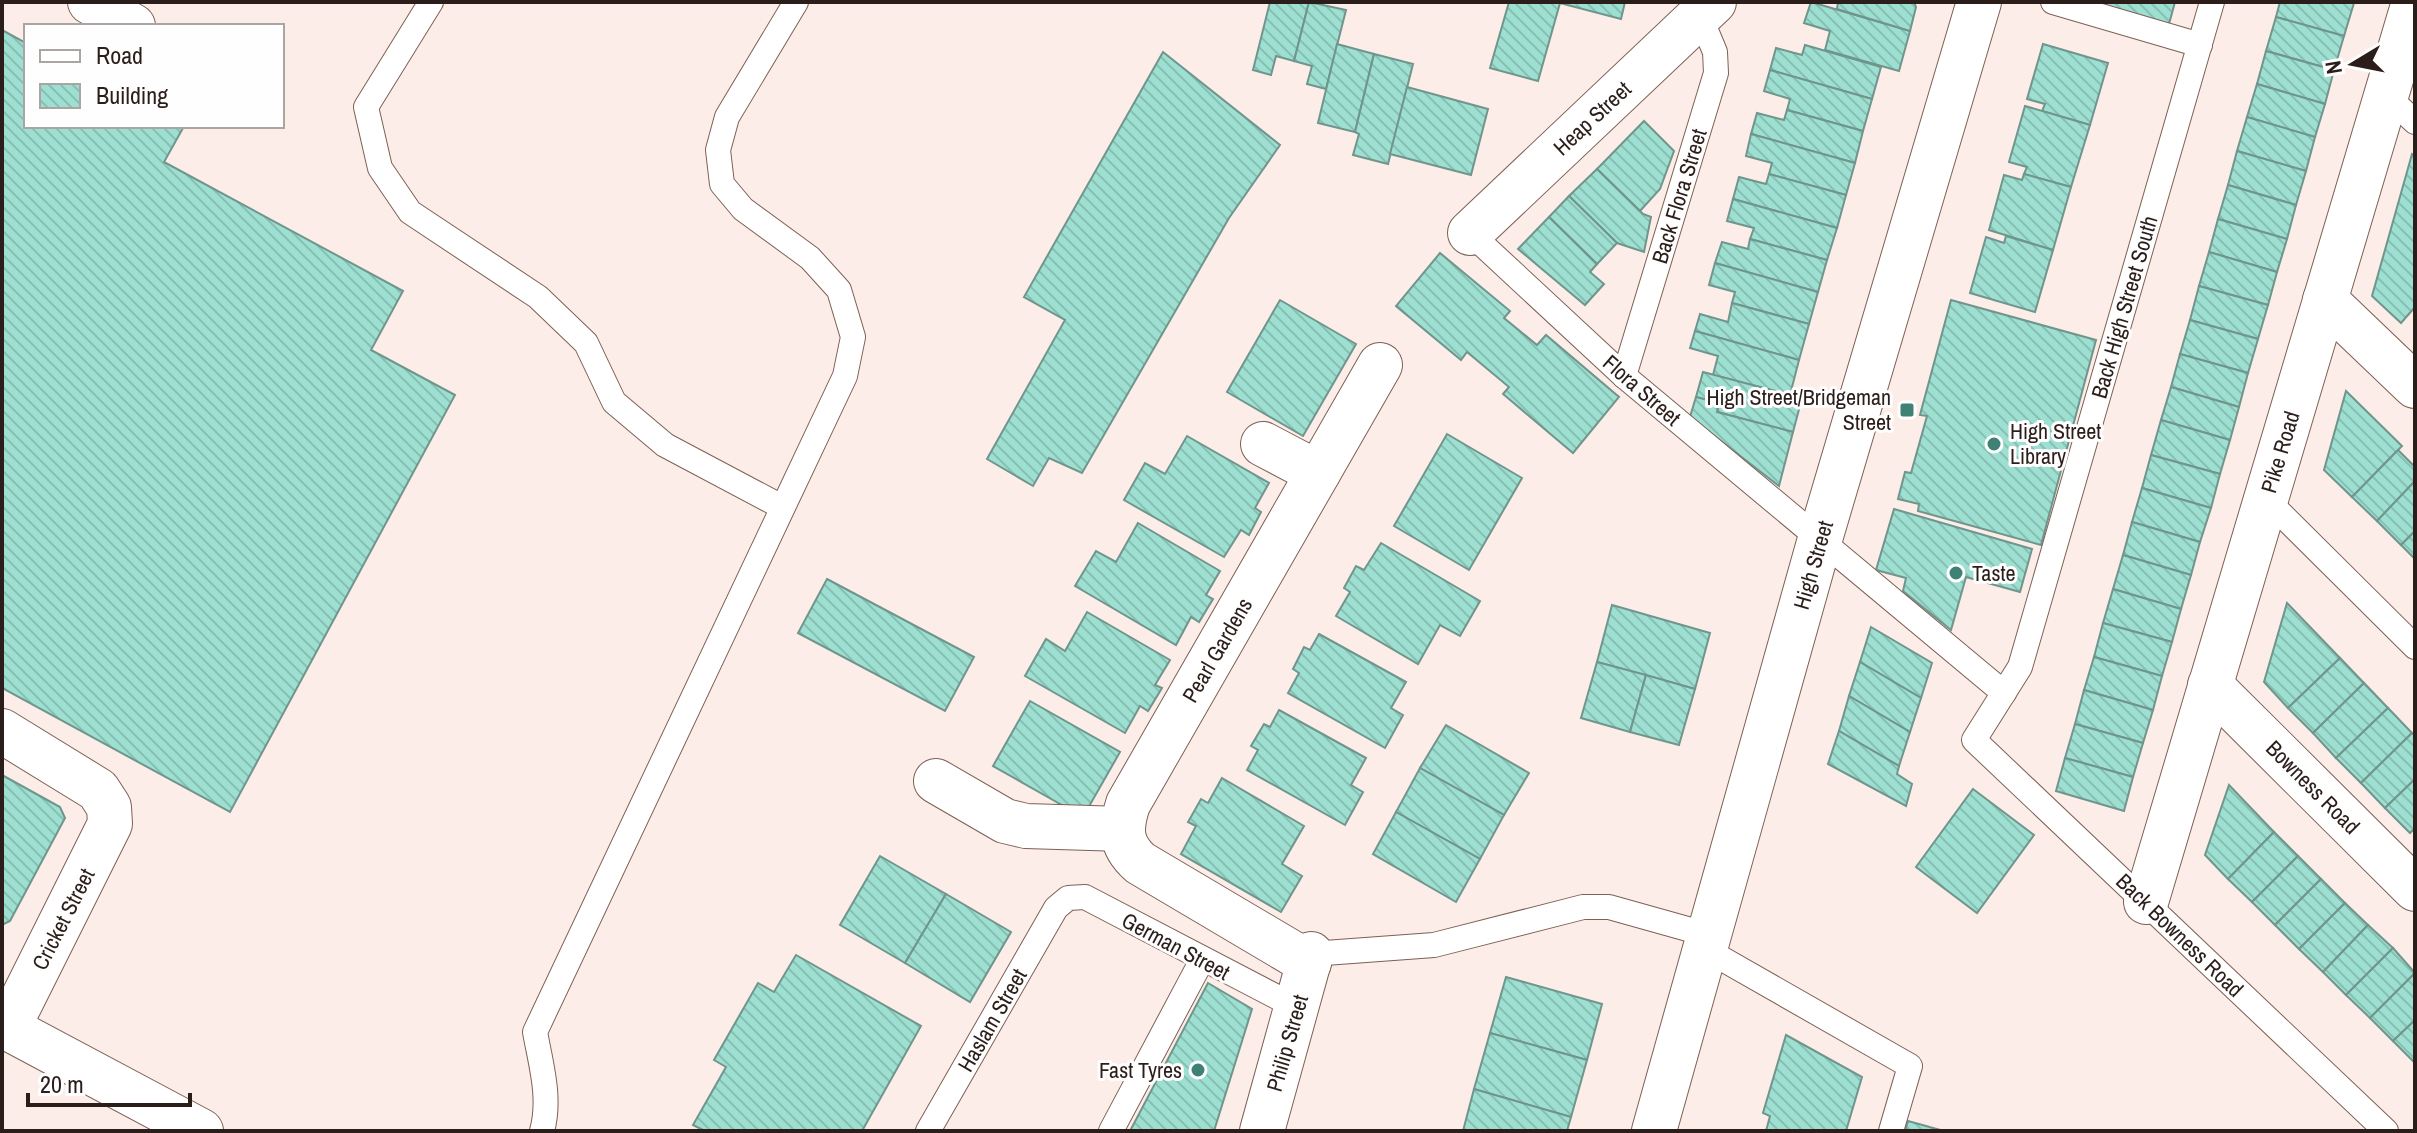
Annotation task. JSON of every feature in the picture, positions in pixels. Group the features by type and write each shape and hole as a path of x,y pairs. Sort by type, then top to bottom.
{"street":[{"path":"90,2 129,24"},
{"name":"High Street","path":"1654,1131 1820,539 1979,2"},
{"name":"Pike Road","path":"2146,902 2325,300 2401,108 2414,2"},
{"name":"Heap Street","path":"1470,233 1707,9"},
{"path":"2325,300 2415,386"},
{"name":"Pearl Gardens","path":"1123,829 1128,804 1380,365"},
{"path":"1263,444 1318,473"},
{"name":"Bowness Road","path":"2210,685 2415,889"},
{"name":"Cricket Street","path":"2,731 98,790 109,807 110,824 5,1027"},
{"path":"936,781 1005,821 1026,826 1123,829 1129,853 1140,863 1310,958"},
{"name":"Philip Street","path":"1262,1131 1310,958"},
{"path":"5,1027 201,1131"}],"lane":[{"path":"431,2 366,107 380,168 402,201 410,212 538,297 586,343 614,402 665,445 782,507"},
{"path":"542,1131 546,1117 546,1091 535,1032 845,376 853,337 839,290 810,258 743,209 722,184 718,150 727,117 796,2"},
{"path":"2053,2 2200,45"},
{"name":"Back High Street South","path":"1974,740 2020,667 2212,2"},
{"name":"Back Flora Street","path":"1624,376 1716,73 1707,9"},
{"name":"Flora Street","path":"1470,233 1624,376 1820,539"},
{"path":"2266,499 2415,647"},
{"path":"1820,539 2004,693"},
{"name":"Back Bowness Road","path":"1974,740 2386,1131"},
{"name":"German Street","path":"1056,908 1068,898 1085,897 1298,1008"},
{"path":"1310,958 1434,945 1583,907 1609,907 1707,942 1910,1066 1891,1131"},
{"name":"Haslam Street","path":"928,1131 1056,908"},
{"path":"1111,1131 1202,960"}],"building":[{"path":"1270,2 1309,2 1294,61 1276,56 1271,75 1253,70"},
{"path":"1309,2 1346,10 1326,89 1307,84 1312,66 1294,61"},
{"path":"1509,2 1560,3 1538,81 1490,68"},
{"path":"1556,2 1625,2 1621,19"},
{"path":"1811,2 1910,31 1899,71 1825,50 1830,31 1804,23"},
{"path":"1838,2 1914,2 1916,7 1910,31 1837,9"},
{"path":"2094,2 2175,2 2169,24"},
{"path":"2280,2 2354,3 2344,36 2276,17"},
{"path":"2276,17 2344,36 2334,70 2266,51"},
{"path":"2,30 24,42 24,128 183,128 164,162 403,291 371,350 455,395 230,812 2,688"},
{"path":"1337,44 1374,54 1355,132 1318,123"},
{"path":"2043,44 2108,63 2090,125 2042,111 2045,104 2027,99"},
{"path":"1805,45 1881,67 1872,99 1770,70 1776,48 1802,55"},
{"path":"2266,51 2334,70 2325,104 2257,84"},
{"path":"1163,52 1280,145 1229,218 1082,473 1049,458 1033,486 987,459 1065,320 1024,297"},
{"path":"1374,54 1413,64 1388,164 1353,155 1359,134 1355,132"},
{"path":"1770,70 1872,99 1863,131 1787,110 1790,99 1764,91"},
{"path":"2257,84 2325,104 2315,137 2247,117"},
{"path":"1407,87 1488,109 1471,175 1390,154"},
{"path":"2025,106 2090,125 2071,187 2024,174 2027,167 2009,162"},
{"path":"1787,110 1863,131 1855,163 1751,134 1757,113 1784,120"},
{"path":"2247,117 2315,137 2306,171 2237,151"},
{"path":"1644,121 1674,151 1660,189 1640,211 1597,169"},
{"path":"1751,134 1855,163 1846,195 1769,174 1772,163 1746,156"},
{"path":"2237,151 2306,171 2296,205 2228,185"},
{"path":"2412,154 2415,156 2415,307 2401,323 2372,296"},
{"path":"1597,169 1643,214 1651,217 1644,252 1617,243 1569,196"},
{"path":"1769,174 1846,195 1837,228 1733,199 1739,177 1766,184"},
{"path":"2024,174 2071,187 2053,250 1989,230 2004,175 2022,180"},
{"path":"2228,185 2296,205 2287,239 2218,219"},
{"path":"1569,196 1617,243 1597,264 1549,217"},
{"path":"1733,199 1837,228 1827,260 1750,239 1754,228 1727,221"},
{"path":"1549,217 1597,264 1590,272 1604,284 1585,305 1518,249"},
{"path":"2218,219 2287,239 2277,272 2209,252"},
{"path":"2006,236 2053,250 2035,312 1970,293 1986,237 2004,243"},
{"path":"1750,239 1827,260 1818,292 1715,263 1722,242 1748,249"},
{"path":"2209,252 2277,272 2268,305 2199,286"},
{"path":"1440,253 1510,311 1504,318 1537,345 1546,335 1619,397 1573,453 1503,394 1509,387 1467,352 1461,360 1396,306"},
{"path":"1715,263 1818,292 1809,324 1732,303 1735,292 1709,285"},
{"path":"2199,286 2268,305 2258,339 2190,320"},
{"path":"1280,300 1356,344 1303,436 1227,392"},
{"name":"High Street Library","path":"1951,300 2096,340 2041,545 1918,511 1919,504 1898,499 1905,472 1911,473 1927,416 1920,415"},
{"path":"1732,303 1809,324 1799,360 1695,331 1700,314 1728,322"},
{"path":"2190,320 2258,339 2248,373 2180,354"},
{"path":"1695,331 1799,360 1790,395 1713,375 1718,356 1690,348"},
{"path":"2180,354 2248,373 2239,407 2171,387"},
{"path":"1703,372 1802,398 1793,432 1717,412 1719,403 1696,397"},
{"path":"2171,387 2239,407 2230,440 2161,420"},
{"path":"2346,391 2402,446 2352,497 2324,470"},
{"path":"1696,397 1719,403 1717,412 1793,432 1779,486 1690,417"},
{"path":"2161,420 2230,440 2220,474 2151,455"},
{"path":"1447,434 1522,478 1469,570 1394,526"},
{"path":"1187,436 1269,483 1255,508 1261,512 1249,535 1241,530 1224,557 1124,500 1145,463 1165,474"},
{"path":"2398,450 2415,467 2415,481 2377,521 2352,497"},
{"path":"2151,455 2220,474 2211,508 2142,488"},
{"path":"2415,481 2415,531 2401,545 2377,521"},
{"path":"2142,488 2211,508 2200,542 2132,522"},
{"name":"Taste","path":"1894,509 2032,549 2020,592 1966,577 1951,630 1903,591 1906,578 1876,570"},
{"path":"2132,522 2200,542 2191,575 2123,555"},
{"path":"1138,523 1220,571 1206,595 1213,599 1199,622 1191,617 1176,645 1075,586 1096,551 1116,562"},
{"path":"2415,531 2415,559 2401,545"},
{"path":"1381,543 1480,601 1460,636 1440,625 1418,664 1336,616 1350,592 1344,588 1356,566 1364,570"},
{"path":"2123,555 2191,575 2181,609 2113,589"},
{"path":"827,579 974,657 945,711 798,633"},
{"path":"2113,589 2181,609 2172,642 2103,623"},
{"path":"2287,603 2340,658 2288,708 2264,682"},
{"path":"1612,605 1710,633 1695,689 1597,662"},
{"path":"1087,612 1170,660 1155,685 1162,688 1148,711 1140,706 1125,733 1025,676 1046,639 1065,651"},
{"path":"2103,623 2172,642 2162,676 2094,657"},
{"path":"1871,627 1932,663 1921,698 1860,662"},
{"path":"1319,634 1406,682 1391,708 1403,715 1385,748 1288,693 1299,673 1293,669 1304,647 1310,650"},
{"path":"2094,657 2162,676 2153,710 2084,690"},
{"path":"2340,658 2364,683 2313,733 2288,708"},
{"path":"1597,662 1646,675 1630,732 1581,718"},
{"path":"1860,662 1921,698 1910,732 1849,696"},
{"path":"1646,675 1695,689 1679,745 1630,732"},
{"path":"2364,683 2388,708 2336,758 2313,733"},
{"path":"2084,690 2153,710 2143,743 2075,724"},
{"path":"1849,696 1910,732 1899,766 1839,731"},
{"path":"1030,701 1120,752 1083,817 993,766"},
{"path":"2388,708 2412,733 2361,783 2336,758"},
{"path":"1279,710 1366,758 1351,785 1363,792 1345,825 1247,770 1258,750 1251,746 1264,724 1270,727"},
{"path":"2075,724 2143,743 2133,777 2065,758"},
{"path":"1446,725 1529,773 1504,815 1420,768"},
{"path":"1839,731 1899,766 1897,774 1912,784 1906,806 1828,764"},
{"path":"2412,733 2415,736 2415,779 2385,808 2361,783"},
{"path":"2065,758 2133,777 2124,811 2056,791"},
{"path":"1420,768 1504,815 1480,859 1396,812"},
{"path":"2,775 60,807 65,818 10,921 2,925"},
{"path":"1222,778 1304,826 1282,864 1302,876 1281,912 1181,854 1196,826 1188,822 1201,799 1208,803"},
{"path":"2415,779 2415,828 2410,833 2385,808"},
{"path":"2229,785 2274,832 2228,879 2205,855"},
{"path":"1973,789 2034,835 1977,913 1916,867"},
{"path":"1396,812 1480,859 1456,902 1373,854"},
{"path":"2274,832 2298,856 2252,902 2228,879"},
{"path":"880,856 946,894 905,963 840,925"},
{"path":"2298,856 2321,879 2275,925 2252,902"},
{"path":"2321,879 2345,903 2299,949 2275,925"},
{"path":"946,894 1011,932 970,1002 905,963"},
{"path":"2345,903 2368,925 2323,972 2299,949"},
{"path":"2368,925 2393,948 2346,995 2323,972"},
{"path":"2393,948 2415,973 2370,1018 2346,995"},
{"path":"796,955 921,1026 862,1131 705,1131 693,1125 726,1067 714,1060 758,983 774,992"},
{"path":"2415,973 2415,1020 2393,1041 2370,1018"},
{"path":"1506,977 1602,1004 1587,1060 1490,1033"},
{"name":"Fast Tyres","path":"1208,983 1252,1009 1214,1131 1130,1131"},
{"path":"2415,1020 2415,1063 2393,1041"},
{"path":"1490,1033 1587,1060 1571,1117 1474,1089"},
{"path":"1786,1035 1862,1077 1846,1131 1766,1131 1770,1116 1763,1113"},
{"path":"1474,1089 1571,1117 1567,1131 1463,1131"},
{"path":"1908,1121 1944,1131 1905,1131"}],"place":[{"name":"High Street/Bridgeman Street","path":"1907,410"},
{"name":"High Street Library","path":"1994,444"},
{"name":"Taste","path":"1956,573"},
{"name":"Fast Tyres","path":"1198,1070"}]}
